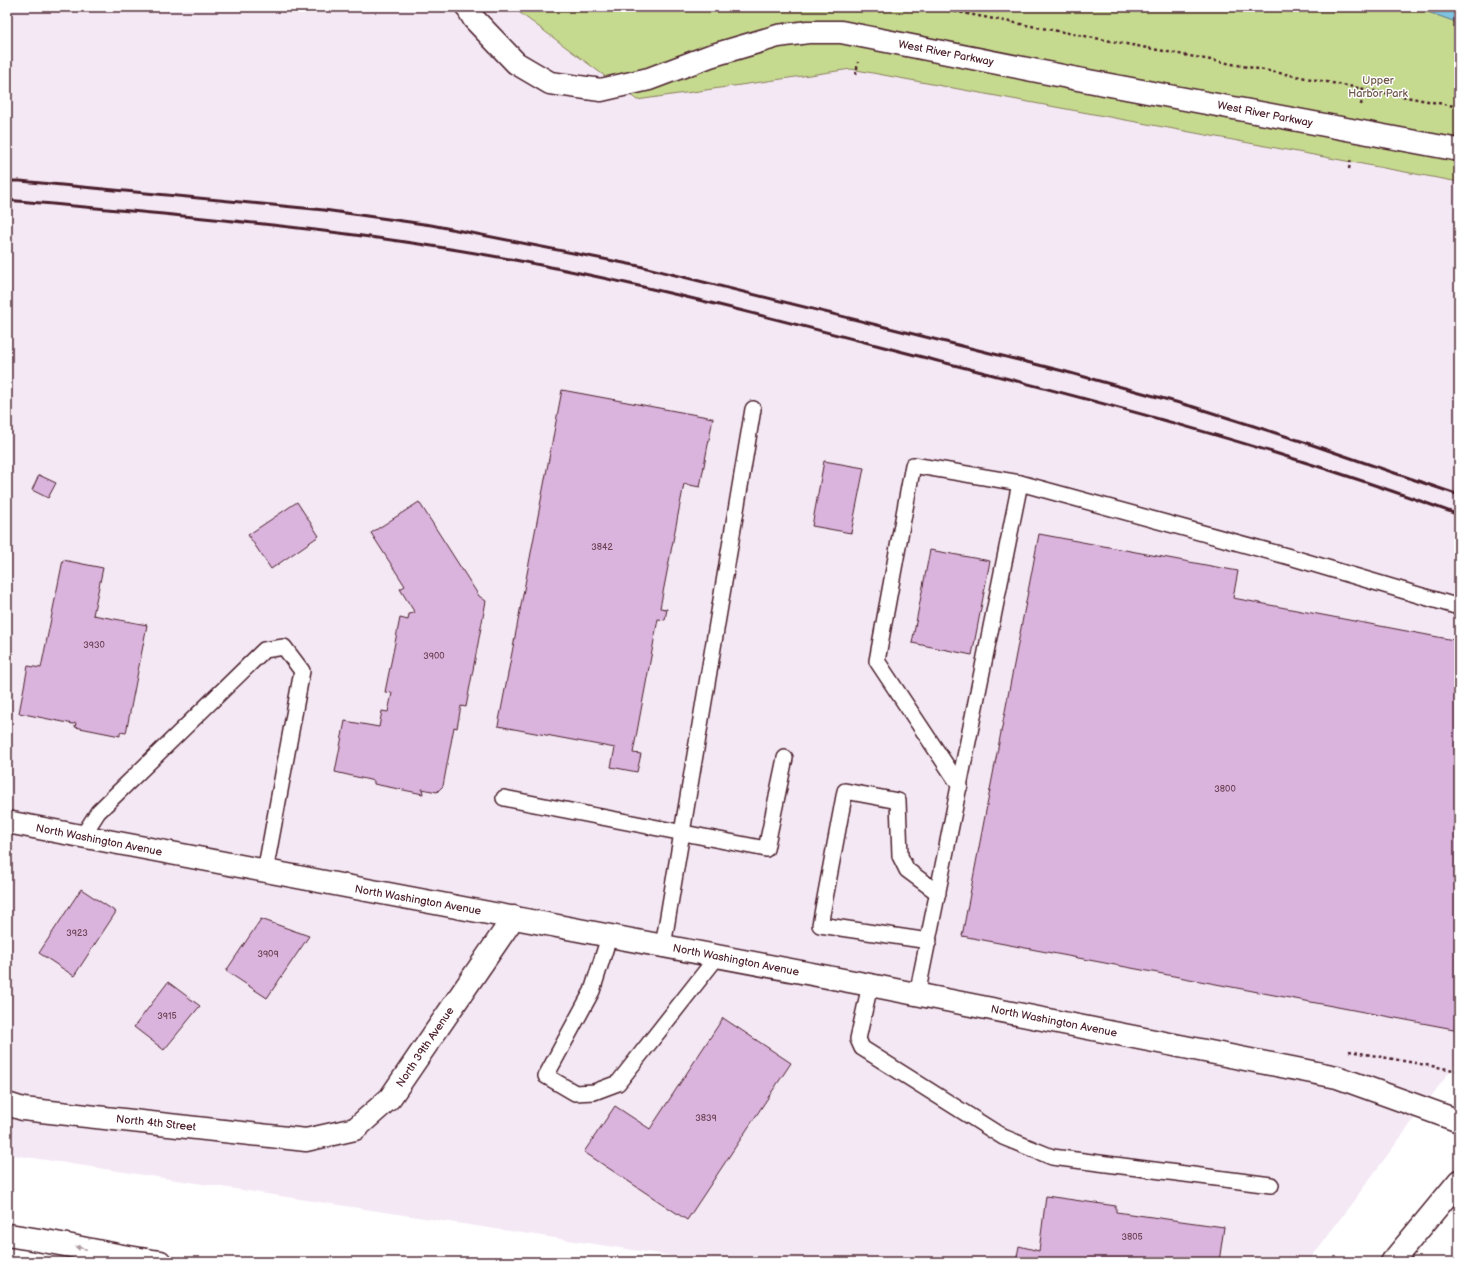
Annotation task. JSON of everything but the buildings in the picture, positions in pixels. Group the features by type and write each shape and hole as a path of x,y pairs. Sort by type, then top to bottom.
{"main road":[{"name":"West River Parkway","path":"467,7 474,19 516,63 550,83 601,90 649,79 710,56 778,36 808,32 841,32 1083,80 1459,150"},
{"name":"North Washington Avenue","path":"7,822 265,872 514,917 717,957 870,985 1337,1077 1459,1121"},
{"name":"North 39th Avenue","path":"306,1140 355,1128 390,1098 514,917"},
{"name":"North 4th Street","path":"7,1104 23,1109 306,1140"},
{"path":"1392,1262 1459,1181"},
{"path":"7,1235 160,1262"}],"lane":[{"path":"663,946 754,409"},
{"path":"960,786 877,661 913,465 1020,483 1290,557 1459,607"},
{"path":"917,995 1020,483"},
{"path":"82,837 98,812 264,650 284,647 302,671 265,872"},
{"path":"504,798 766,848 785,758"},
{"path":"929,941 820,925 845,792 898,801 900,856 907,870 938,893"},
{"path":"609,936 592,991 546,1076 575,1093 594,1092 618,1083 717,957"},
{"path":"870,985 858,1039 862,1048 1003,1137 1052,1157 1271,1185"}],"path":[{"path":"931,7 1459,107"}],"shaded area":[{"path":"7,7 512,7 637,100 851,69 1459,182 1459,1059 1308,1262 711,1262 7,1154"}],"green space":[{"name":"Upper Harbor Park","path":"512,7 1414,7 1459,23 1459,182 851,69 637,100"}],"water":[{"path":"1414,7 1459,7 1459,23"}],"railway":[{"path":"7,181 324,210 431,225 639,266 1063,371 1194,407 1304,442 1459,495"},
{"path":"7,200 264,224 392,240 520,261 626,283 784,321 1203,431 1332,471 1459,515"}]}
